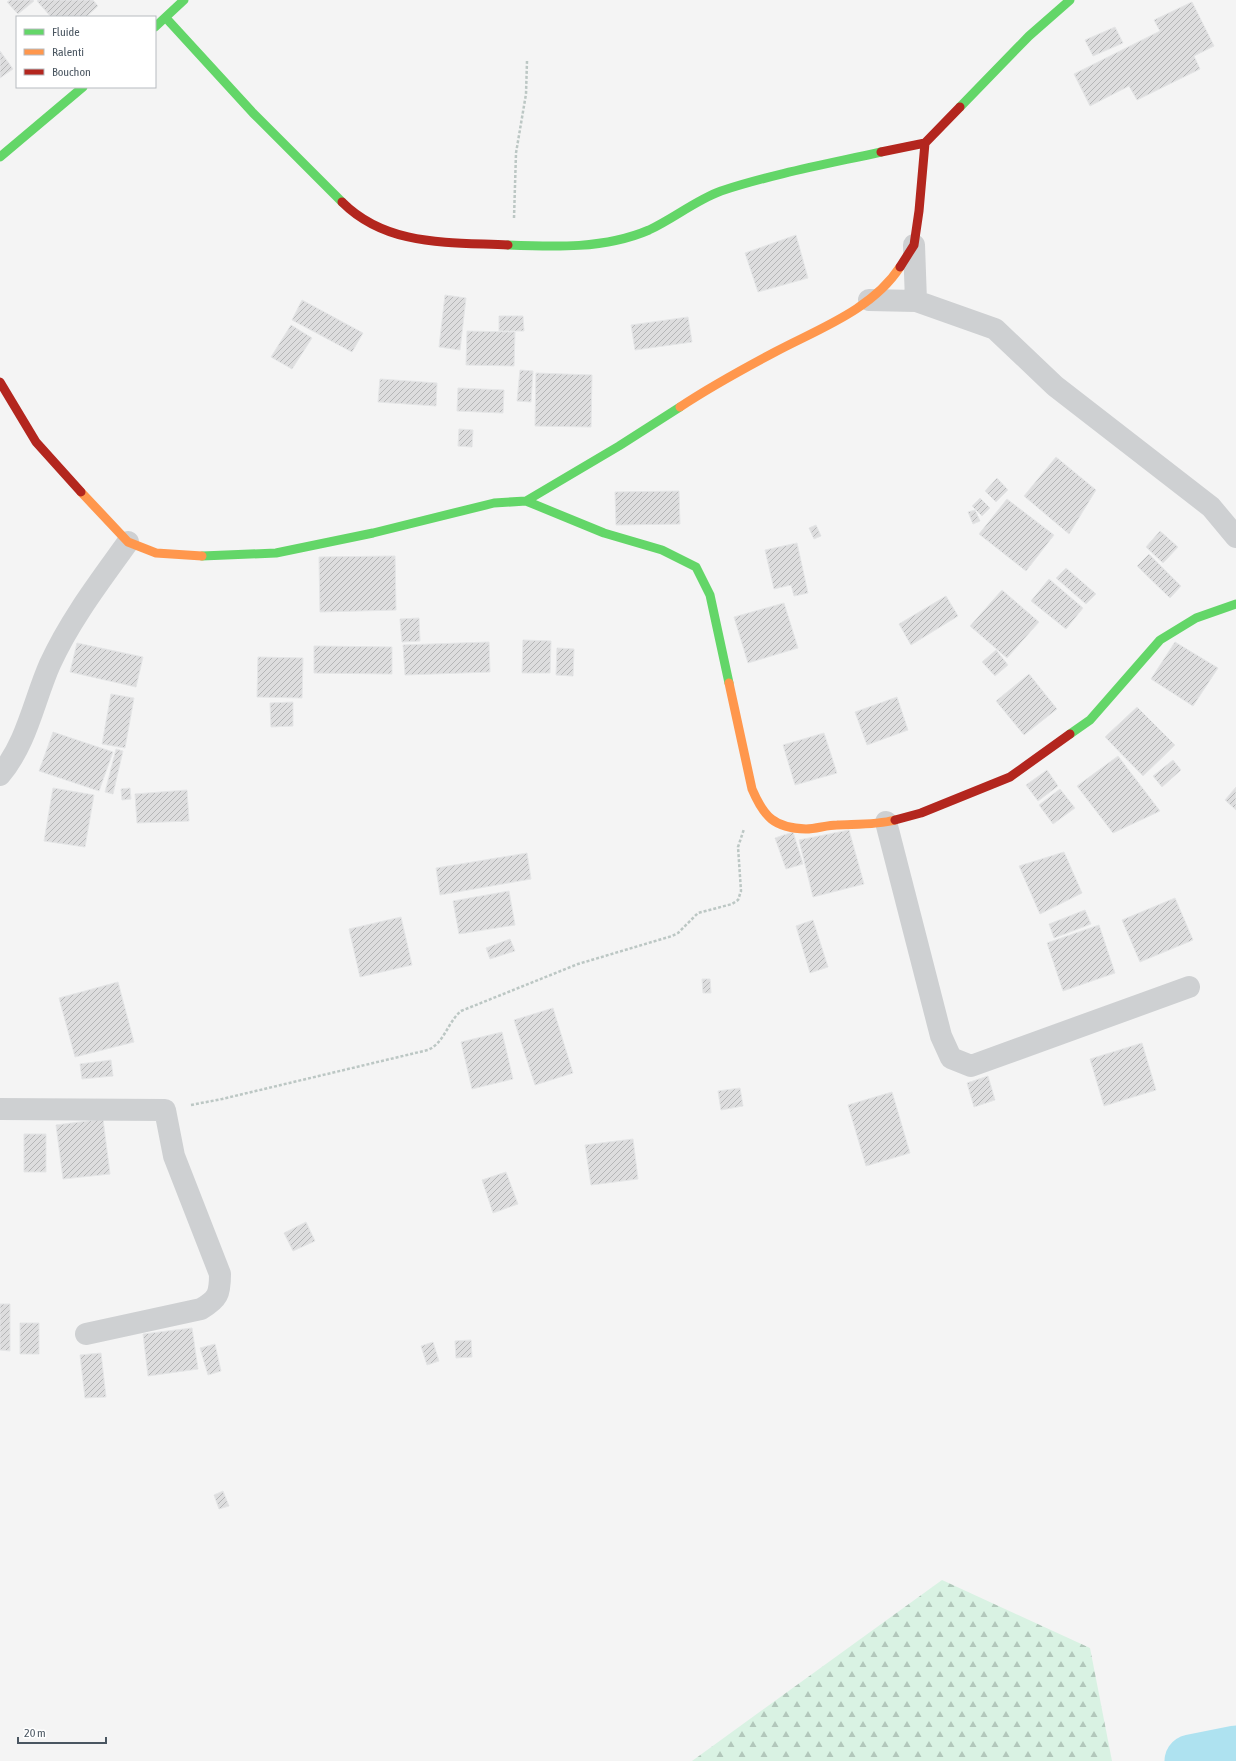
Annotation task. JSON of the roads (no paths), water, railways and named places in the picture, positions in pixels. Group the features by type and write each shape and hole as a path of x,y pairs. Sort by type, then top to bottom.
{"street":[{"path":"156,26 184,0"},
{"path":"166,18 253,112 352,212 382,230 422,241 517,244 587,244 615,240 648,230 719,192 766,177 925,143 1029,36 1070,0"},
{"path":"0,157 82,88"},
{"path":"916,301 914,245 919,211 925,143"},
{"path":"526,501 619,446 698,395 775,352 837,321 869,300 896,271 914,245"},
{"path":"869,300 916,301 995,329 1055,386 1211,507 1236,536"},
{"path":"0,382 36,442 128,542 156,553 193,556 276,553 373,532 494,503 526,501 604,532 662,550 696,567 710,595 752,789 757,802 767,817 784,826 807,829 834,825 886,822 921,813 1010,777 1090,720 1160,640 1196,618 1236,604"},
{"path":"0,774 7,767 28,725 50,664 77,614 128,542"},
{"path":"886,822 941,1036 951,1058 971,1066 1189,987"},
{"path":"0,1108 165,1110 174,1156 220,1274 220,1289 214,1302 201,1309 86,1334"}],"waterway":[{"path":"1191,1761 1236,1752"}]}
